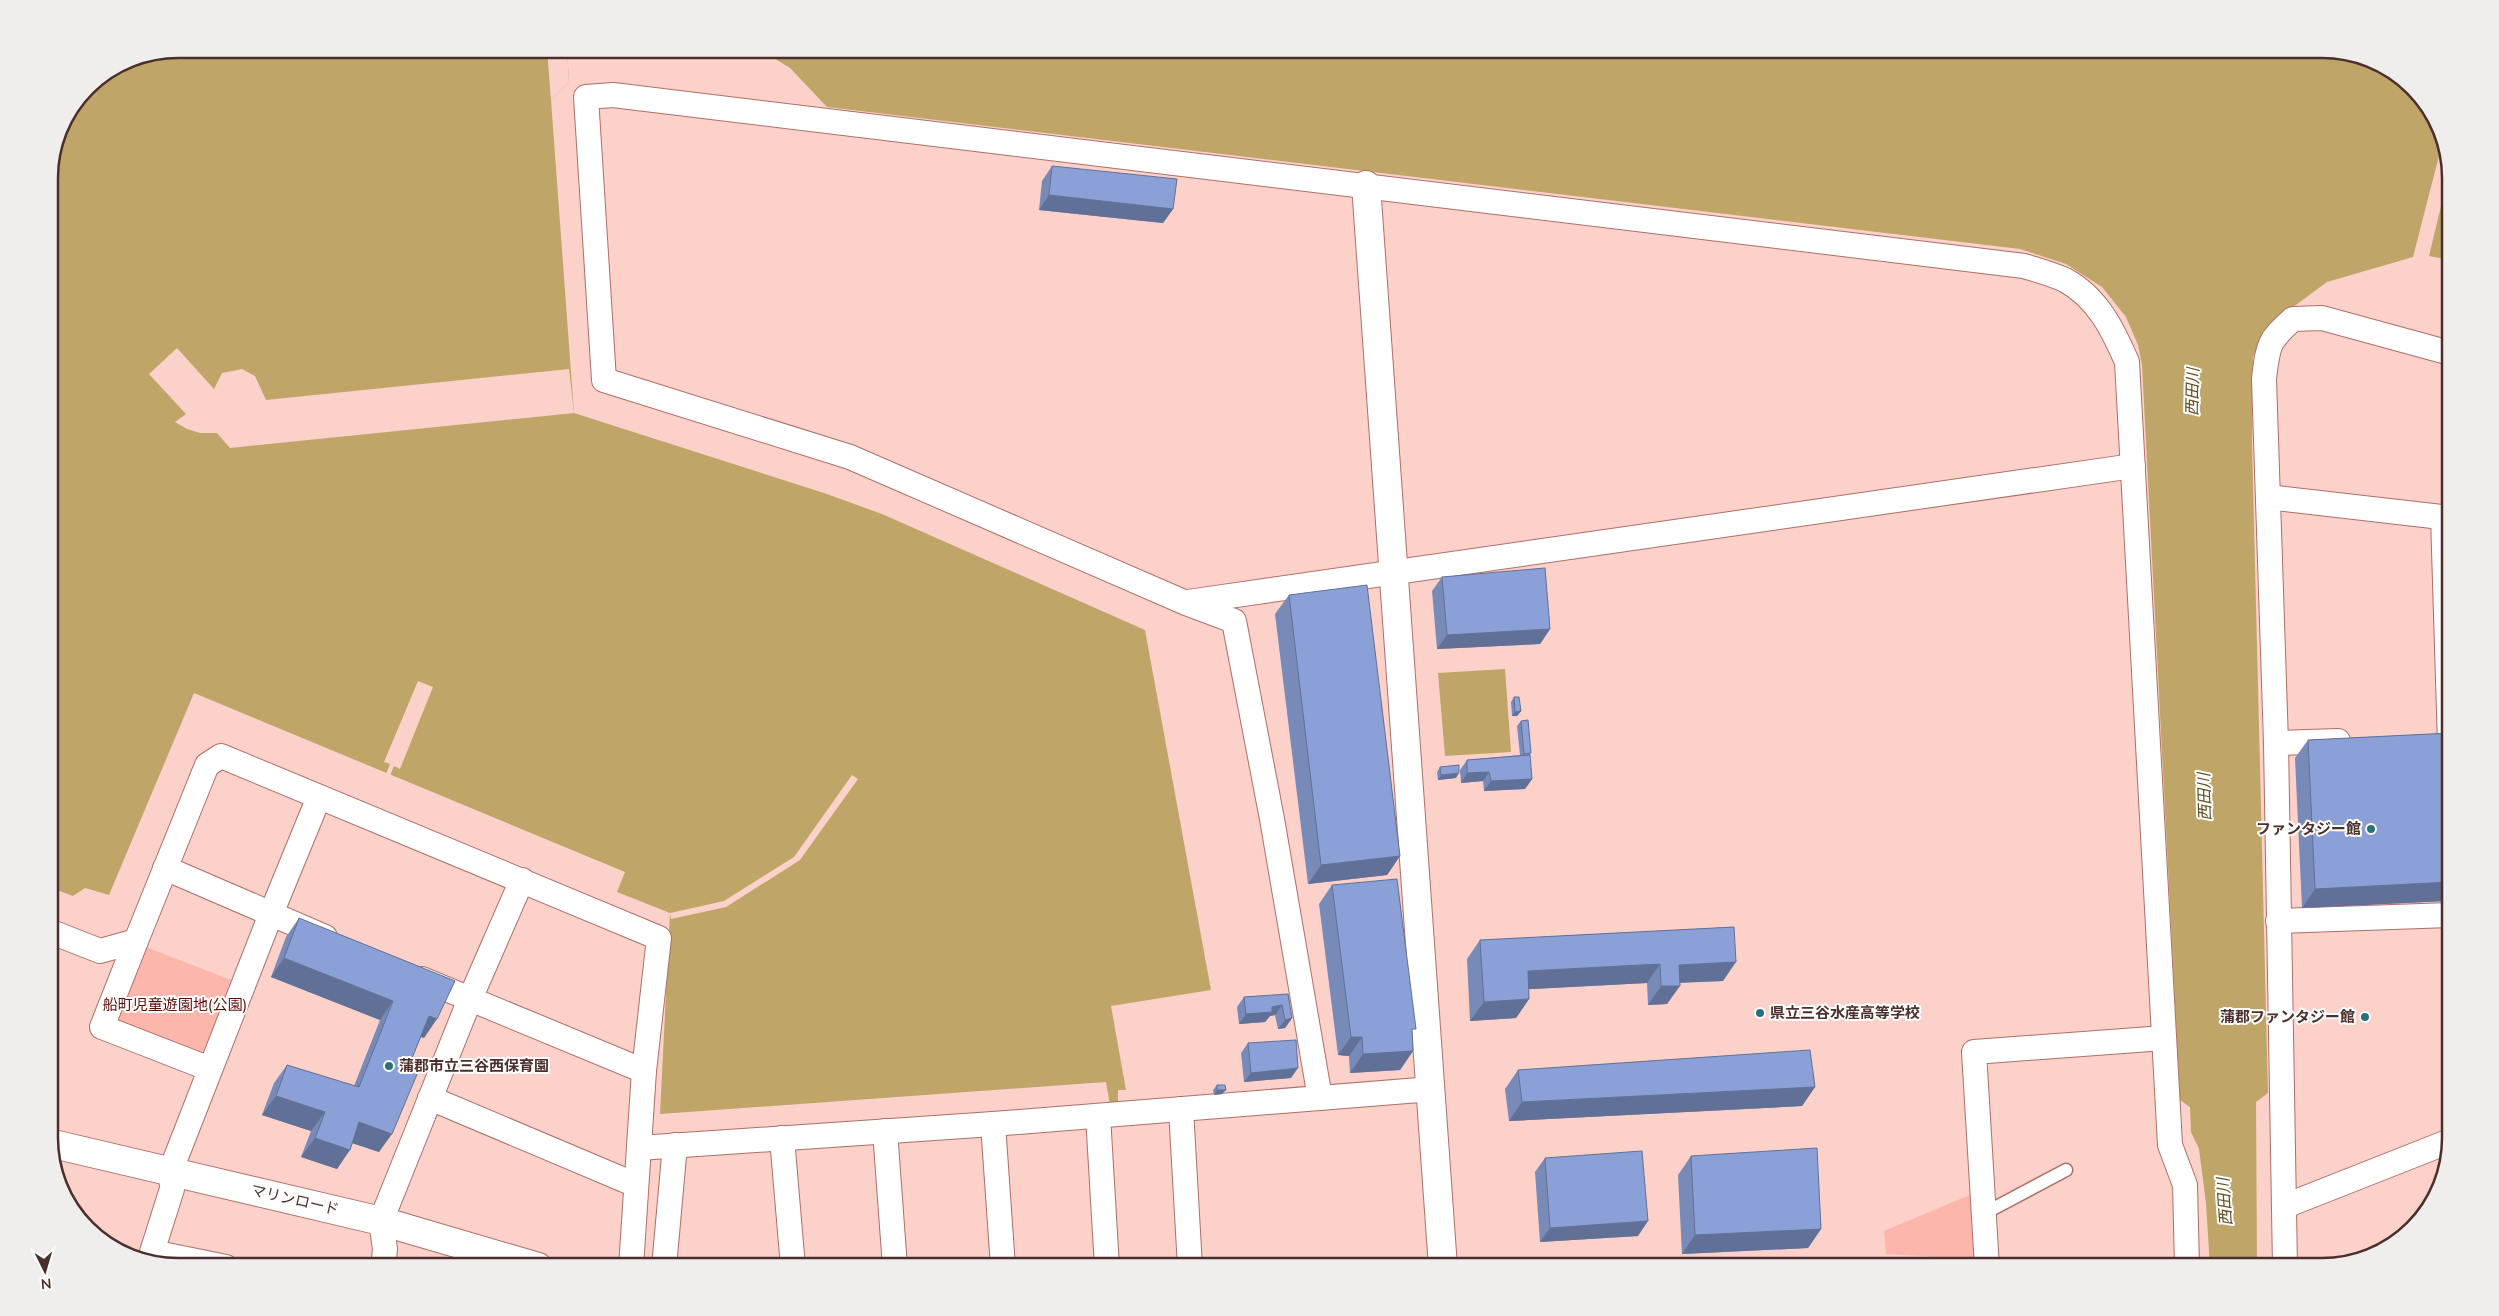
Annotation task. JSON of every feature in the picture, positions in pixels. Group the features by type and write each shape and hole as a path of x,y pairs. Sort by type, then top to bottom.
{"street":[{"path":"1320,1098 1272,819 1234,621 1186,603 850,456 604,380 586,97 613,95 2024,266 2065,280 2091,299 2110,323 2127,362 2170,1145 2185,1186 2186,1258"},
{"path":"1366,185 1392,573 1443,1258"},
{"path":"2285,1258 2276,743 2264,379 2267,355 2273,336 2293,319 2322,318 2441,351"},
{"path":"1186,603 2133,466"},
{"path":"2268,497 2441,516"},
{"path":"2276,743 2363,741"},
{"path":"210,1069 102,1028 164,868 207,765 221,756 659,938 644,1071 632,1258"},
{"path":"182,1258 152,1252 172,1189 170,1170 319,798"},
{"path":"164,868 343,945"},
{"path":"384,1258 386,1248 381,1221 470,999 522,880"},
{"path":"2278,921 2442,915"},
{"path":"58,935 100,951 136,940"},
{"path":"397,968 644,1071"},
{"path":"1987,1258 1974,1052 2164,1038"},
{"path":"639,1148 993,1124 1432,1089"},
{"path":"430,1098 636,1185"},
{"path":"1181,1109 1189,1258"},
{"path":"1098,1116 1106,1258"},
{"path":"993,1124 1002,1258"},
{"path":"885,1131 894,1258"},
{"path":"782,1138 792,1258"},
{"path":"2285,1206 2441,1144"},
{"name":"マリンロード","path":"58,1145 381,1221 507,1258"},
{"path":"665,1258 675,1145"}],"lane":[{"path":"1985,1213 2066,1170"}],"green space":[{"name":"船町児童遊園地(公園)","path":"143,946 239,983 207,1064 111,1026"},
{"path":"1972,1194 1976,1258 1886,1254 1884,1231"}],"water":[{"name":"西田川","path":"2321,57 2360,64 2375,70 2401,87 2412,98 2429,124 2439,156 2413,257 2327,282 2285,313 2262,337 2253,357 2252,442 2268,1093 2256,1102 2257,1258 2209,1258 2206,1203 2199,1149 2191,1132 2190,1107 2180,1100 2142,365 2138,345 2126,317 2102,287 2066,264 2020,249 827,107 790,68 773,58"},
{"path":"170,58 568,58 569,82 551,100 574,413 824,493 882,514 1145,630 1211,990 1111,1006 1126,1090 1118,1090 1118,1104 1110,1105 1106,1082 660,1114 670,913 617,892 625,872 194,693 109,895 85,888 73,896 58,890 58,170 62,147 70,124 82,104 98,87 132,67 154,60"},
{"path":"2441,206 2441,258 2429,256"},
{"path":"1505,669 1511,752 1445,756 1438,673"}],"pier":[{"path":"548,58 568,58 569,82 551,100"},
{"path":"177,348 214,389 222,373 242,369 255,376 266,400 569,369 574,413 230,448 217,433 200,433 187,429 175,422 186,414 149,374"},
{"path":"418,681 433,687 400,769 394,766 390,776 386,774 390,764 384,762"},
{"path":"852,775 858,779 800,860 726,907 671,919 670,913 724,901 794,857"}],"building":[{"path":"1052,166 1177,179 1173,209 1049,195"},
{"path":"1545,568 1550,629 1447,635 1442,577"},
{"path":"1367,585 1400,856 1321,865 1289,595"},
{"path":"1514,697 1519,697 1521,711 1515,712"},
{"path":"1528,720 1531,753 1524,754 1521,721"},
{"name":"ファンタジー館","path":"2442,733 2442,882 2315,889 2308,740"},
{"path":"1530,755 1532,779 1491,781 1489,772 1467,773 1467,760"},
{"path":"1459,765 1459,773 1441,775 1440,767"},
{"path":"1397,879 1416,1029 1412,1029 1413,1051 1363,1054 1362,1037 1351,1037 1332,885"},
{"path":"299,918 455,981 437,1019 429,1016 408,1068 418,1072 392,1134 359,1122 350,1150 315,1138 325,1112 276,1096 287,1065 359,1087 393,1001 284,958"},
{"path":"1734,927 1736,962 1679,965 1680,986 1661,986 1660,964 1528,971 1529,999 1484,1002 1480,940"},
{"path":"1288,994 1292,1018 1285,1020 1282,1005 1272,1007 1272,1012 1246,1014 1244,997"},
{"path":"1296,1040 1298,1068 1251,1073 1248,1043"},
{"path":"1810,1050 1815,1087 1522,1102 1518,1070"},
{"path":"1217,1085 1225,1085 1226,1090 1217,1090"},
{"path":"1817,1148 1821,1229 1695,1235 1691,1156"},
{"path":"1642,1151 1648,1221 1550,1228 1545,1158"}],"place":[{"name":"ファンタジー館","path":"2371,829"},
{"name":"県立三谷水産高等学校","path":"1760,1013"},
{"name":"蒲郡ファンタジー館","path":"2365,1017"},
{"name":"蒲郡市立三谷西保育園","path":"389,1066"}]}
